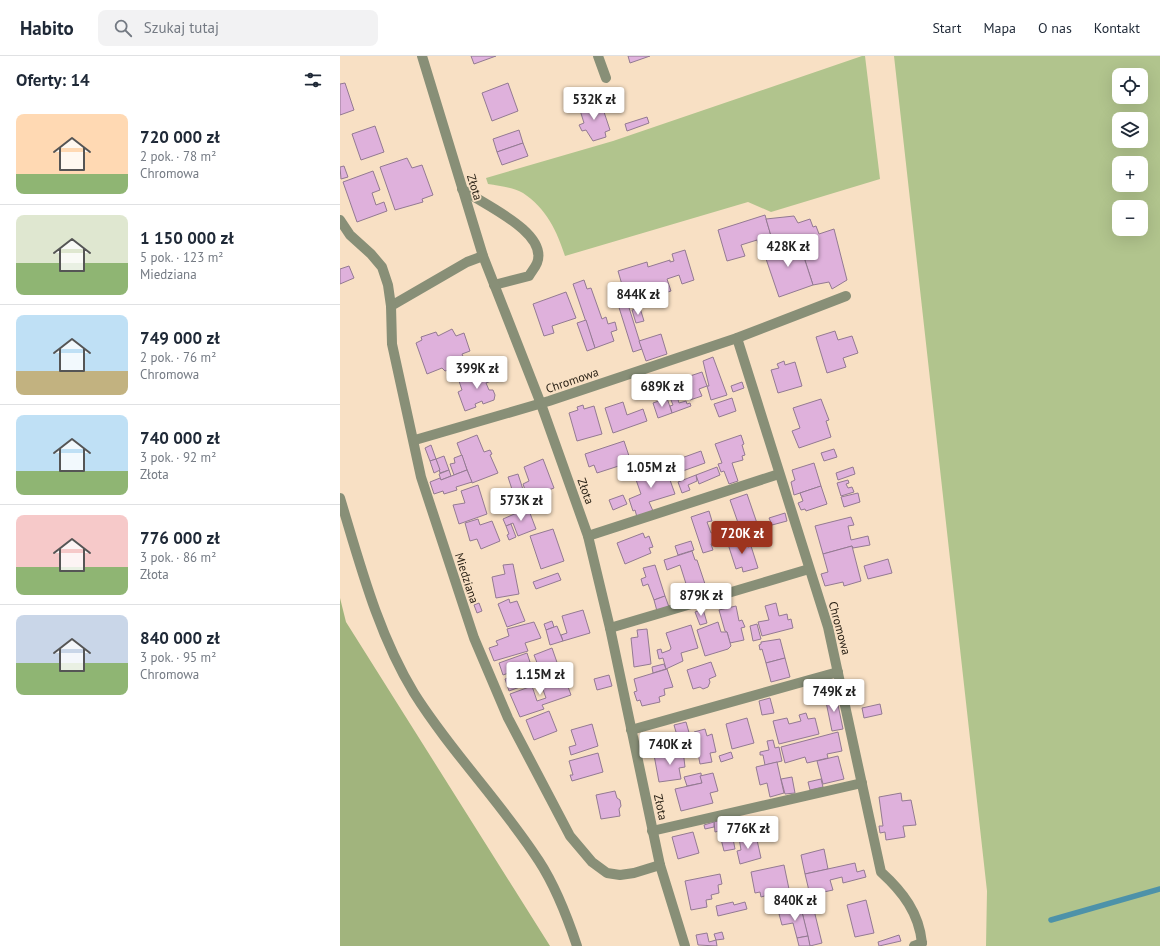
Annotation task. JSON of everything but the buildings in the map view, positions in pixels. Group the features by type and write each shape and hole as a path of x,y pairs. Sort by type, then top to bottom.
{"street":[{"name":"Złota","path":"422,56 483,256 541,404 588,536 610,628 660,865 685,946"},
{"path":"598,56 606,78"},
{"path":"462,190 527,232 537,247 537,263 529,276 494,285"},
{"name":"Miedziana","path":"340,220 350,235 371,254 382,267 388,285 391,306 392,344 424,485 474,638 508,718 570,836 592,862 607,873 620,875 634,873 660,865"},
{"path":"391,306 467,262 483,256"},
{"name":"Chromowa","path":"415,440 541,404 737,338 846,296"},
{"name":"Chromowa","path":"737,338 828,627 881,872 897,886 921,926 918,945"},
{"path":"588,536 779,474"},
{"path":"340,498 370,595 389,645 414,692 445,736 539,861 563,905 577,946"},
{"path":"610,628 809,569"},
{"path":"632,730 838,672"},
{"path":"652,831 862,783"}],"green space":[{"path":"865,56 880,179 771,212 748,202 565,256 550,221 531,199 515,189 488,184 486,178 613,141"},
{"path":"894,56 1160,56 1160,946 986,946 987,891"},
{"path":"340,598 346,622 550,946 340,946"}],"waterway":[{"path":"1051,920 1160,889"}]}
